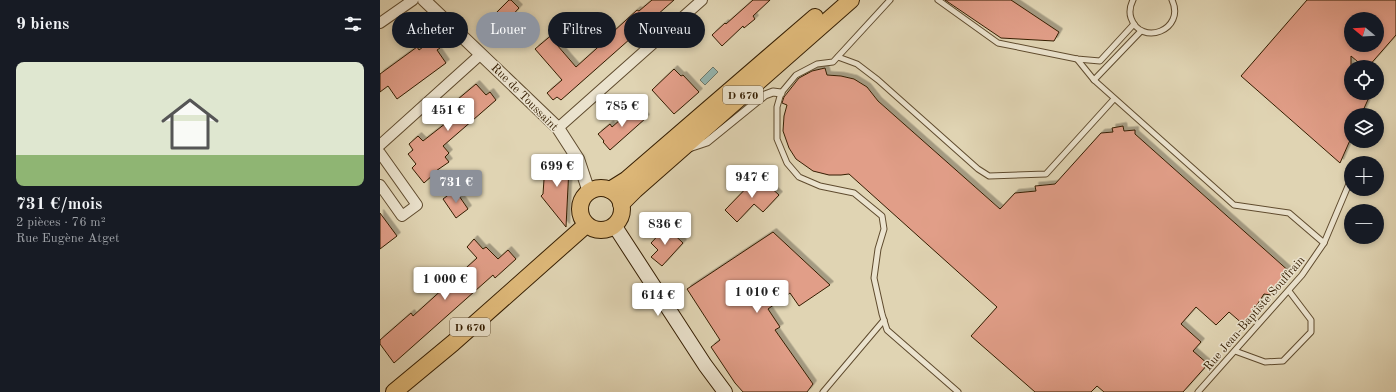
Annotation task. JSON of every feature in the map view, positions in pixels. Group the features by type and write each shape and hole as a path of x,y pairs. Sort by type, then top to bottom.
{"main road":[{"name":"D 670","path":"610,190 626,180 834,0"},
{"name":"D 670","path":"621,204 851,0"},
{"path":"600,188 610,190 615,194 621,204 621,216 614,225 609,228 597,230 582,220 580,207 584,196 589,192 600,188"},
{"name":"D 670","path":"394,392 453,342 586,224"},
{"path":"614,225 724,392"}],"street":[{"path":"380,23 413,0"},
{"name":"Rue de Toussaint","path":"424,0 558,128 578,159 589,192"},
{"path":"558,128 702,0"},
{"path":"380,145 481,54"},
{"path":"678,152 707,142 764,95 773,92 781,93"},
{"path":"380,153 417,205 402,216 380,185"}],"lane":[{"path":"890,0 833,62 817,64 796,75 781,93 777,107 777,139 787,163 799,177 820,186 854,193 882,216 884,229 878,249 874,278 887,330 958,392"},
{"path":"938,0 998,43 1078,59 1100,61 1110,52 1134,24"},
{"path":"1133,0 1130,8 1130,15 1134,24 1142,31 1148,33 1155,33 1168,28 1175,15 1175,8 1172,0"},
{"path":"1094,80 1142,31"},
{"path":"1110,52 1116,57"},
{"path":"838,57 857,64 878,80 978,170 988,176 1046,174 1114,99"},
{"path":"1078,59 1094,80 1114,99 1131,112 1234,205 1289,213 1324,243"},
{"name":"Rue Jean-Baptiste Souffrain","path":"1198,392 1302,275 1324,243 1344,196"},
{"path":"1235,351 1265,362 1283,361 1311,332 1312,320 1288,291"},
{"path":"823,392 884,320"}],"water":[{"path":"713,67 718,72 705,85 700,80"}],"building":[{"path":"509,0 511,0 519,8 515,12 497,12"},
{"path":"652,0 674,0 660,12 635,12 637,10 639,11"},
{"path":"753,0 770,0 753,16 755,19 744,28 743,26 722,46 712,35"},
{"path":"945,0 1011,0 1059,32 1054,41 1001,38"},
{"path":"1307,0 1396,0 1396,35 1384,49 1384,12 1344,12 1344,52 1381,52 1374,60 1356,60 1351,56 1351,60 1344,60 1344,100 1368,100 1364,108 1344,108 1344,148 1347,148 1340,163 1241,76"},
{"path":"624,22 624,44 561,100 557,97 553,100 547,93 562,80 535,49 540,48 540,45 548,38 548,48 560,48 576,67 597,48 616,48 616,29"},
{"path":"416,48 419,50 422,48 440,48 437,50 446,63 397,99 388,86 380,92 380,74"},
{"path":"825,68 827,75 854,79 867,87 878,101 1000,209 1015,193 1036,191 1035,186 1055,184 1101,133 1113,132 1112,128 1123,126 1124,131 1135,130 1135,134 1291,273 1271,295 1264,294 1244,325 1229,312 1216,325 1196,307 1181,324 1201,342 1193,351 1208,364 1183,392 1104,392 1097,386 1091,392 1035,392 971,336 997,307 849,174 829,175 813,171 796,159 789,148 783,131 784,116 787,105 782,103 784,97 799,78 812,71"},
{"path":"674,69 681,76 683,75 699,92 674,114 652,90"},
{"path":"476,84 486,95 490,92 496,100 443,146 449,153 445,157 449,162 433,173 434,174 424,183 412,168 416,164 408,154 413,150 409,144 418,136 423,141 446,123 439,115"},
{"path":"636,106 646,118 610,150 598,134 610,124 612,127"},
{"path":"549,161 564,162 569,167 566,227 541,196 543,194 545,165"},
{"path":"758,176 779,195 763,212 754,204 737,222 725,210"},
{"path":"455,190 468,209 456,218 443,199"},
{"path":"380,213 397,236 380,249"},
{"path":"666,227 683,243 662,266 651,257 658,250 651,243"},
{"path":"773,232 830,285 799,306 790,293 768,309 780,327 775,330 813,384 807,392 743,392 735,383 711,347 720,340 687,289"},
{"path":"474,239 483,249 486,247 498,259 508,250 516,259 495,278 493,275 394,363 380,344 380,340 411,313 413,316 477,258 467,247"}]}
